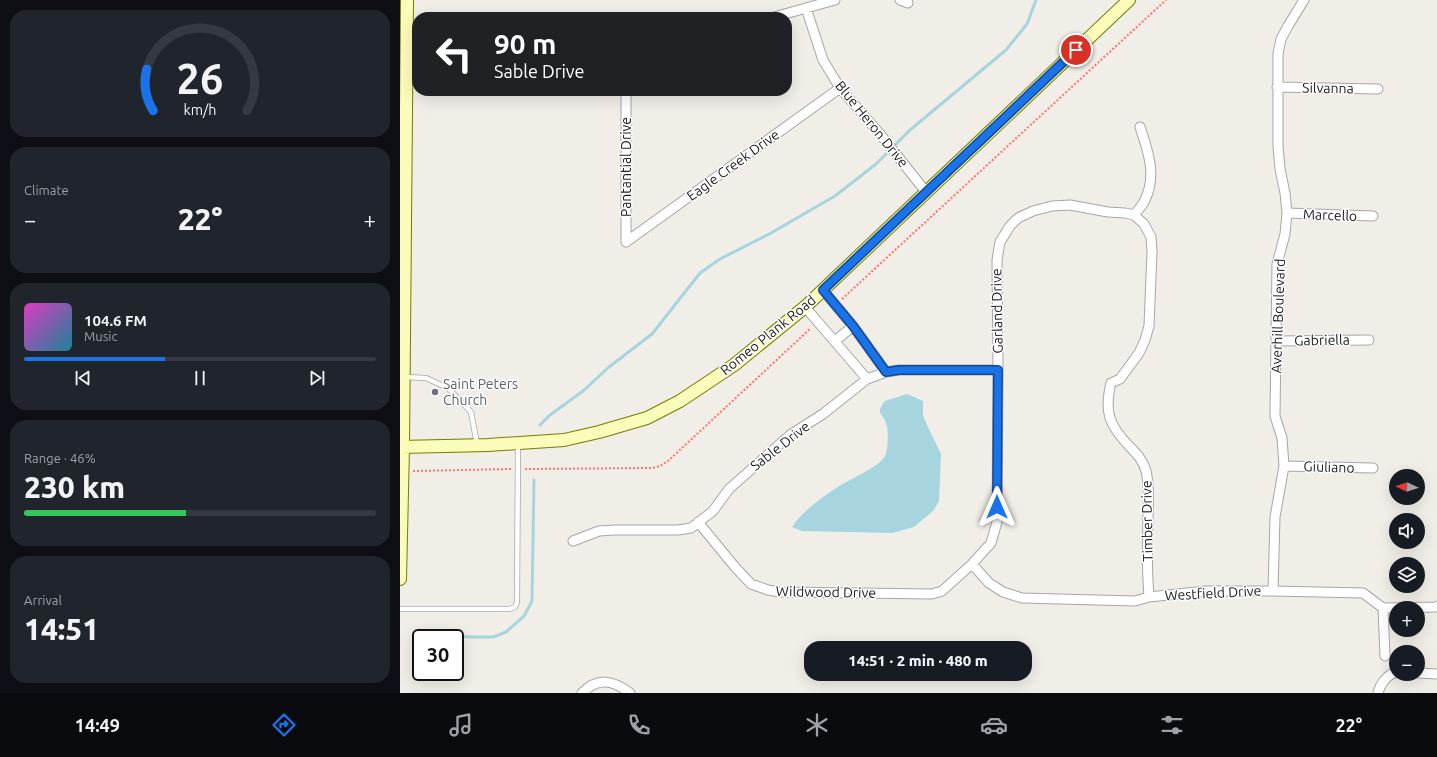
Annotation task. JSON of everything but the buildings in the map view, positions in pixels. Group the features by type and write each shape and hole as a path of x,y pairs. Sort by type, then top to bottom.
{"street":[{"path":"400,579 404,377 402,320 408,0"},
{"path":"792,12 835,0"},
{"name":"Romeo Plank Road","path":"402,447 477,446 564,440 599,432 647,418 680,401 734,365 805,307 1129,0"},
{"name":"Averhill Boulevard","path":"1273,591 1275,517 1284,466 1282,438 1275,416 1277,264 1285,234 1287,213 1278,146 1278,54 1281,39 1304,0"},
{"name":"Blue Heron Drive","path":"806,8 823,60 840,88 880,134 926,192"},
{"name":"Silvanna","path":"1277,87 1378,90"},
{"name":"Eagle Creek Drive","path":"626,242 840,88"},
{"name":"Pantantial Drive","path":"626,96 626,242"},
{"path":"1134,215 1145,201 1150,187 1150,159 1140,127"},
{"name":"Garland Drive","path":"972,564 991,543 997,522 997,260 1000,242 1010,226 1018,218 1033,211 1052,206 1070,205 1134,215"},
{"name":"Marcello","path":"1287,213 1373,216"},
{"name":"Timber Drive","path":"1134,215 1144,224 1151,236 1152,252 1149,326 1145,340 1138,353 1120,379 1111,383 1107,397 1107,412 1112,425 1141,457 1146,471 1148,486 1148,597"},
{"path":"823,290 853,326 886,372"},
{"path":"805,307 836,341 867,379"},
{"path":"836,341 853,326"},
{"name":"Gabriella","path":"1276,341 1369,340"},
{"name":"Sable Drive","path":"572,541 599,531 678,530 691,528 713,511 729,489 790,435 823,414 867,379 886,372 899,370 998,370"},
{"name":"Giuliano","path":"1284,466 1373,468"},
{"name":"Wildwood Drive","path":"698,522 751,584 768,590 780,592 932,594 942,591 972,564"},
{"name":"Westfield Drive","path":"972,564 989,583 1003,592 1022,598 1135,601 1148,597 1206,590 1363,593 1383,608"},
{"path":"1385,656 1383,608 1437,606"},
{"path":"1425,673 1437,674"},
{"path":"1378,693 1380,687 1389,676"},
{"path":"582,693 594,683 604,681 613,683 630,693"}],"lane":[{"path":"404,377 426,378 448,388 471,412 477,446"},
{"path":"400,609 509,609 514,607 517,602 518,443"}],"water":[{"path":"907,394 923,401 923,415 941,454 939,501 934,510 914,527 892,533 802,531 792,527 802,514 821,498 872,468 882,460 886,453 888,435 887,426 880,413 880,409 885,401"}],"waterway":[{"path":"540,425 550,415 583,391 609,367 652,334 700,273 720,259 771,233 835,196 876,164 910,130 1006,50 1027,24 1036,0"},
{"path":"464,636 493,637 506,632 524,616 532,601 534,480"}],"place":[{"name":"Saint Peters Church","path":"435,392"}],"route":[{"path":"997,507 998,370 899,370 886,372 853,326 823,290 1076,50"}]}
